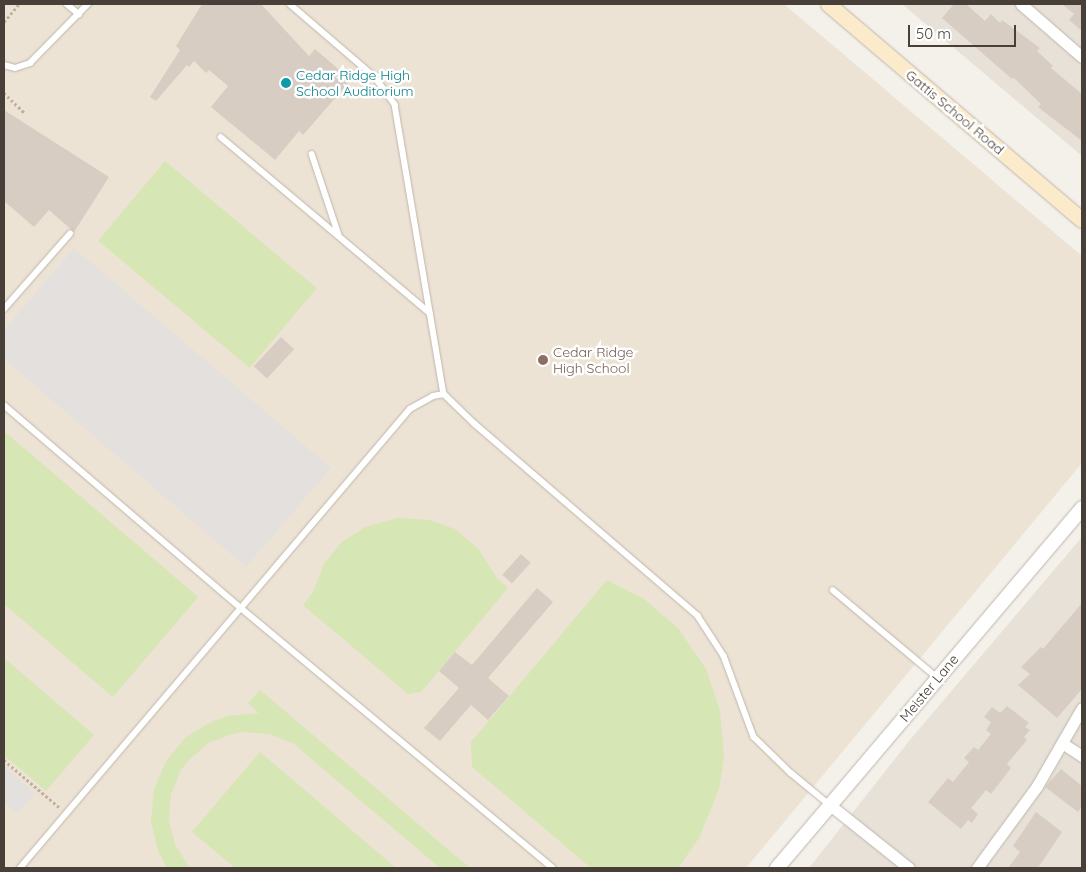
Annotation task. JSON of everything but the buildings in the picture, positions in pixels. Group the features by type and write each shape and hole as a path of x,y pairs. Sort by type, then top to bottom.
{"main road":[{"name":"Gattis School Road","path":"828,4 1082,220"}],"street":[{"path":"1021,4 1082,57"},
{"name":"Meister Lane","path":"777,868 1082,508"},
{"path":"977,868 1037,786 1082,708"},
{"path":"1062,743 1082,756"},
{"path":"830,805 909,868"}],"lane":[{"path":"67,4 79,14"},
{"path":"4,65 16,68 30,63 88,4"},
{"path":"290,4 375,77 395,105 444,394 475,424 698,616 724,656 754,737 791,773 830,805"},
{"path":"221,137 430,312"},
{"path":"312,154 340,236"},
{"path":"4,310 70,234"},
{"path":"20,868 410,408 433,396 444,394"},
{"path":"4,405 241,608 553,868"},
{"path":"833,590 938,678"}],"path":[{"path":"4,22 19,4"},
{"path":"4,93 24,112"},
{"path":"4,760 66,814"}],"shaded area":[{"name":"Cedar Ridge High School","path":"4,4 784,4 1082,256 1082,463 746,868 4,868"},
{"path":"902,4 1082,4 1082,156"},
{"path":"74,248 331,468 246,567 4,359 4,330"},
{"path":"1082,537 1082,868 809,868 909,741"},
{"path":"4,766 35,793 17,814 4,803"}],"green space":[{"path":"165,161 317,288 250,368 98,241"},
{"path":"4,431 198,597 113,697 4,604"},
{"path":"398,518 429,520 455,529 479,550 497,578 508,588 421,692 408,694 303,605 313,592 324,564 341,543 365,527"},
{"path":"607,580 644,599 678,628 706,669 720,711 724,757 719,789 699,838 678,868 591,868 472,767 471,742"},
{"path":"4,658 94,735 46,791 4,755"},
{"path":"260,690 470,868 440,868 294,744 270,734 245,732 232,734 208,743 181,770 171,794 169,820 175,845 190,868 167,868 158,851 151,821 154,790 166,761 186,737 213,721 228,716 259,713 248,703"},
{"path":"260,752 396,868 235,868 192,832"}],"place":[{"name":"Cedar Ridge High School Auditorium","path":"286,83"},
{"name":"Cedar Ridge High School","path":"543,360"}]}
